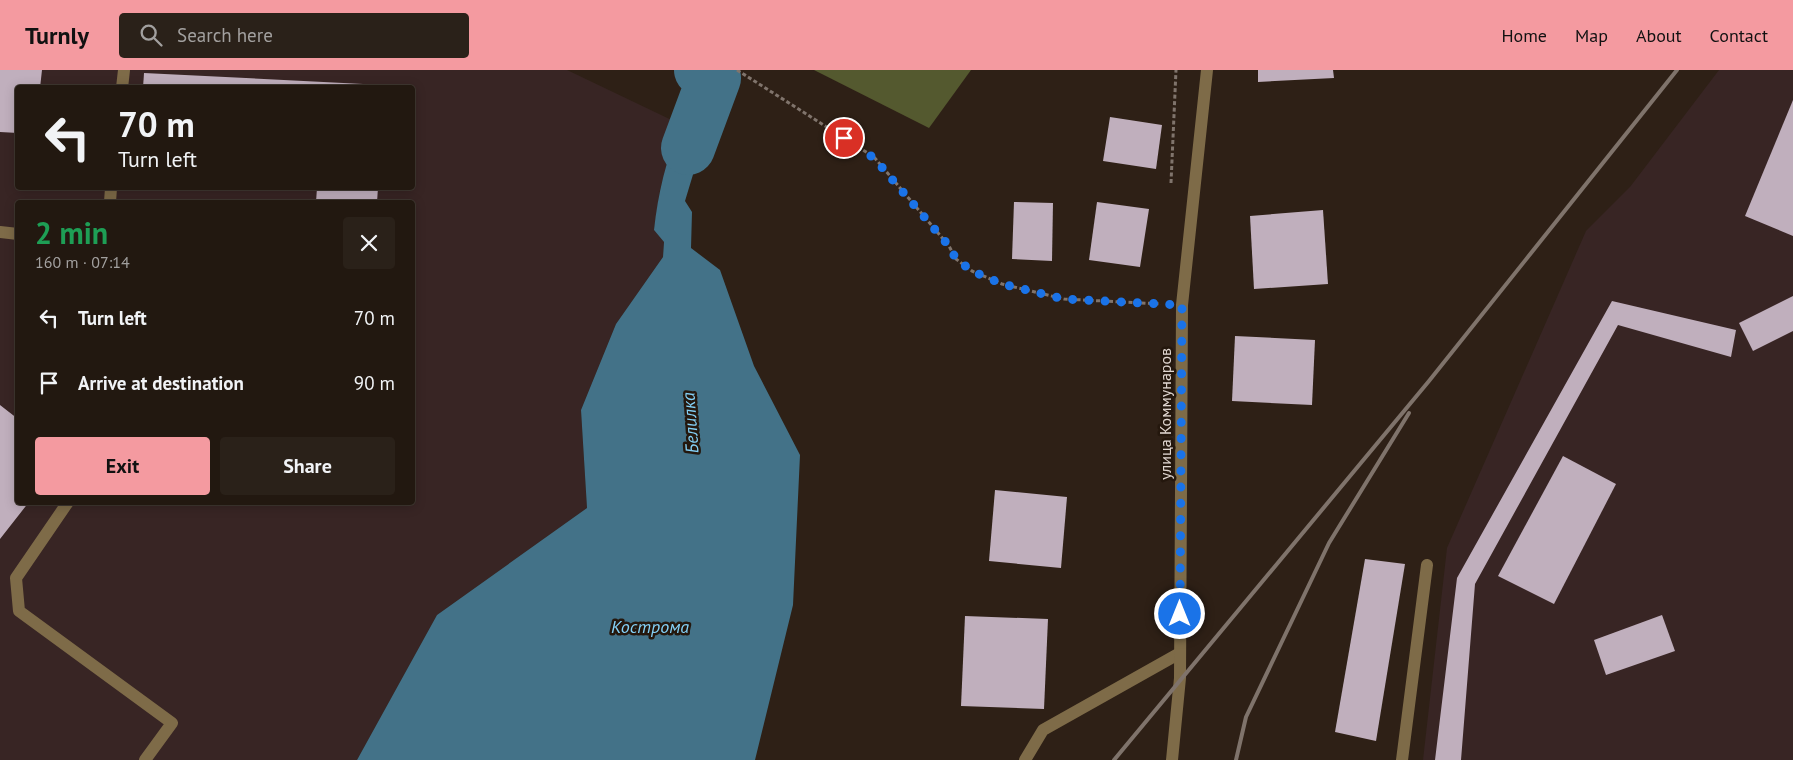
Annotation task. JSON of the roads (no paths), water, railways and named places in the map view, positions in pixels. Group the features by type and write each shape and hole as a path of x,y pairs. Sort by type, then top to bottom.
{"street":[{"path":"122,85 124,70"},
{"name":"улица Коммунаров","path":"1172,760 1180,678 1182,305 1207,70"},
{"path":"0,232 15,234"},
{"path":"66,505 16,578 19,611 172,723 144,760"},
{"path":"1402,760 1427,564"},
{"path":"1025,760 1043,730 1180,653"}],"water":[{"name":"Кострома","path":"714,78 723,101 709,138 698,158 685,201 692,212 691,248 720,270 754,366 800,455 793,605 755,760 357,760 437,615 587,508 581,410 616,324 663,257 664,242 654,230 660,190 667,163 684,120"}],"waterway":[{"name":"Белилка","path":"688,148 714,78 701,70"}],"railway":[{"path":"1114,760 1429,381 1677,70"},
{"path":"1236,760 1246,717 1329,543 1409,413"}]}
